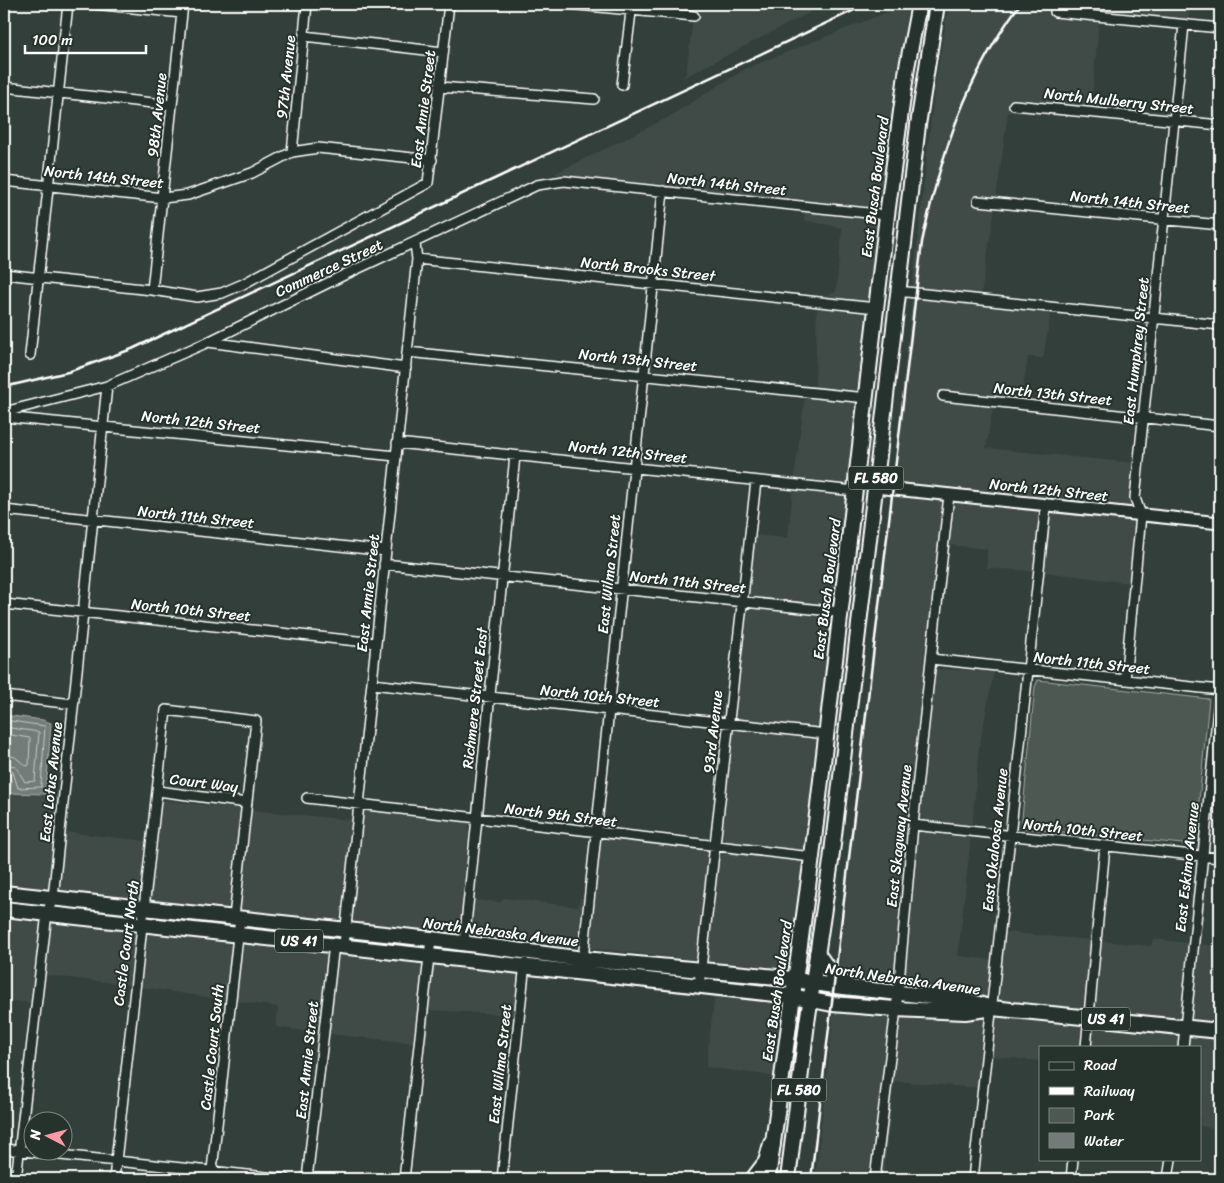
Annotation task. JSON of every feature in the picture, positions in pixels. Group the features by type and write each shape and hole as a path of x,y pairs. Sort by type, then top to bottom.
{"highway":[{"path":"754,1179 767,1162 772,1144"}],"main road":[{"name":"East Busch Boulevard","path":"768,1179 812,857 887,215 907,67 919,4"},
{"name":"FL 580","path":"788,1179 810,1000 831,861 916,142 937,4"},
{"path":"915,20 921,26 922,32 909,124 916,142"},
{"path":"887,215 893,216 895,221 890,268 891,281 898,291"},
{"path":"876,308 883,318 884,329 877,390 883,418"},
{"path":"867,398 872,403 873,411 868,470 875,487"},
{"path":"855,491 862,517 857,564 861,596"},
{"path":"840,619 845,645 838,713 845,735"},
{"path":"826,734 834,757 826,821 831,861"},
{"name":"North Nebraska Avenue","path":"4,893 431,939 583,959 795,979 852,988 964,1000 992,1008 1220,1031"},
{"name":"North Nebraska Avenue","path":"4,909 792,996 832,1004 964,1012 992,1008"},
{"path":"817,953 831,973 852,988"},
{"path":"599,976 606,970 639,969 646,964"}],"street":[{"path":"30,355 68,4"},
{"path":"94,4 183,8"},
{"name":"97th Avenue","path":"292,152 307,4"},
{"name":"East Annie Street","path":"152,290 197,297 222,293 243,284 428,183 449,4"},
{"path":"567,4 632,7 694,16"},
{"path":"622,85 632,7"},
{"name":"98th Avenue","path":"152,290 183,8"},
{"path":"1055,12 1220,28"},
{"name":"East Humphrey Street","path":"1125,680 1141,515 1135,498 1184,25"},
{"path":"304,36 443,52"},
{"path":"4,87 172,105"},
{"path":"440,87 594,99"},
{"name":"North Mulberry Street","path":"1014,104 1220,125"},
{"name":"North 14th Street","path":"4,181 163,198 188,195 252,173 292,152 318,148 432,160"},
{"name":"North 14th Street","path":"564,180 887,215"},
{"name":"Commerce Street","path":"4,412 107,386 208,342 344,275 415,244 537,185 564,180"},
{"name":"East Wilma Street","path":"583,959 594,833 609,711 663,191"},
{"name":"North 14th Street","path":"978,201 1220,225"},
{"name":"East Annie Street","path":"307,1179 339,945 345,930 406,368 417,259 415,244"},
{"name":"North Brooks Street","path":"417,259 876,308"},
{"path":"4,274 152,290"},
{"path":"898,291 1220,325"},
{"path":"208,342 406,368"},
{"name":"North 13th Street","path":"407,352 867,398"},
{"name":"East Lotus Avenue","path":"16,1179 47,913 53,898 107,386"},
{"name":"North 13th Street","path":"943,396 1220,426"},
{"name":"North 12th Street","path":"4,417 396,456"},
{"name":"North 12th Street","path":"398,443 855,491"},
{"name":"Richmere Street East","path":"464,943 515,456"},
{"name":"93rd Avenue","path":"699,986 756,481"},
{"name":"North 12th Street","path":"875,487 1220,524"},
{"name":"East Skagway Avenue","path":"875,1179 898,993 913,825 949,495"},
{"name":"East Okaloosa Avenue","path":"973,1179 1046,504"},
{"name":"North 11th Street","path":"4,510 386,551"},
{"name":"North 11th Street","path":"384,564 741,602 840,619"},
{"name":"North 10th Street","path":"4,604 376,643"},
{"name":"North 11th Street","path":"931,659 1220,690"},
{"name":"North 10th Street","path":"372,684 826,734"},
{"name":"East Eskimo Avenue","path":"1183,1046 1220,690"},
{"path":"4,696 73,704"},
{"name":"Castle Court South","path":"166,710 256,721 237,918 238,934 211,1175"},
{"name":"Castle Court North","path":"114,1179 166,710"},
{"name":"Court Way","path":"158,791 247,803"},
{"name":"North 9th Street","path":"307,798 812,857"},
{"name":"North 10th Street","path":"913,825 1220,858"},
{"path":"1086,1046 1105,846"},
{"path":"404,1179 431,939"},
{"name":"East Wilma Street","path":"502,1179 526,952"},
{"path":"4,1149 116,1161 211,1175 286,1179"},
{"path":"1071,1179 1073,1160"},
{"path":"1168,1179 1171,1160"}],"shaded area":[{"path":"695,4 826,4 681,79 686,74 693,20 699,20 699,12 694,12"},
{"path":"908,4 879,210 554,174 667,118 745,69"},
{"path":"949,4 1190,4 1188,21 1100,10 1100,13 1051,7 1050,15 1099,21 1091,108 1010,100 1009,108 1090,118 1008,112 996,199 973,197 973,205 995,207 981,295 912,290 935,84"},
{"path":"805,210 878,218 869,303 820,297 836,292 842,228 804,220"},
{"path":"912,298 1051,312 1043,358 1028,357 1021,400 939,391 938,400 993,406 986,448 1134,463 1130,498 1134,510 892,485"},
{"path":"817,305 868,311 859,393 815,388"},
{"path":"805,396 858,401 849,486 794,480"},
{"path":"793,489 848,495 836,608 747,598 754,535 788,538"},
{"path":"891,494 944,498 908,829 894,989 854,985 838,974"},
{"path":"954,499 1040,507 1033,571 987,568 987,549 950,545 946,569"},
{"path":"1050,508 1136,519 1130,583 1043,572"},
{"path":"746,606 835,616 822,729 733,719"},
{"path":"934,669 994,671 979,748 972,828 918,821"},
{"path":"733,727 821,738 806,852 720,842"},
{"path":"4,772 12,781 10,793 59,794 49,889 4,884"},
{"path":"162,800 241,809 230,909 150,900"},
{"path":"363,809 469,822 460,934 351,922"},
{"path":"251,810 352,820 341,921 240,910"},
{"path":"917,830 971,836 958,956 993,960 988,1003 903,990"},
{"path":"65,832 147,841 140,899 59,890"},
{"path":"599,837 710,850 698,960 588,948"},
{"path":"719,851 805,860 791,970 707,961"},
{"path":"504,898 578,907 580,898 584,898 579,947 470,935 473,900 501,902"},
{"path":"4,913 42,917 32,1003 4,1000"},
{"path":"51,918 137,927 130,985 44,975"},
{"path":"146,929 233,938 226,1000 140,987"},
{"path":"1005,932 1091,940 1085,1012 998,1004"},
{"path":"242,939 329,949 319,1033 276,1027 278,1007 235,1001"},
{"path":"1153,939 1189,943 1181,1023 1094,1013 1101,941 1151,946"},
{"path":"1198,944 1220,946 1220,1027 1191,1024"},
{"path":"338,950 424,960 415,1043 329,1034"},
{"path":"434,961 519,971 515,1015 430,1010 427,1045 424,1044"},
{"path":"715,993 773,1000 780,1013 773,1076 706,1067"},
{"path":"834,1009 890,1013 872,1171 816,1172"},
{"path":"900,1013 987,1013 979,1088 894,1081 884,1171 881,1171"},
{"path":"997,1013 1084,1021 1081,1046 1039,1046 1039,1061 992,1056"},
{"path":"1093,1022 1180,1031 1179,1046 1090,1046"},
{"path":"1190,1032 1220,1036 1220,1129 1202,1126 1202,1046 1188,1046"}],"green space":[{"path":"1038,680 1209,699 1195,842 1193,845 1021,828 1035,687"}],"water":[{"path":"4,715 43,720 51,723 46,794 9,793 12,781 4,772"}],"railway":[{"path":"4,387 68,372 132,349 867,4"},
{"path":"811,1179 922,242 938,178 958,117 970,88 985,60 1020,4"}]}
